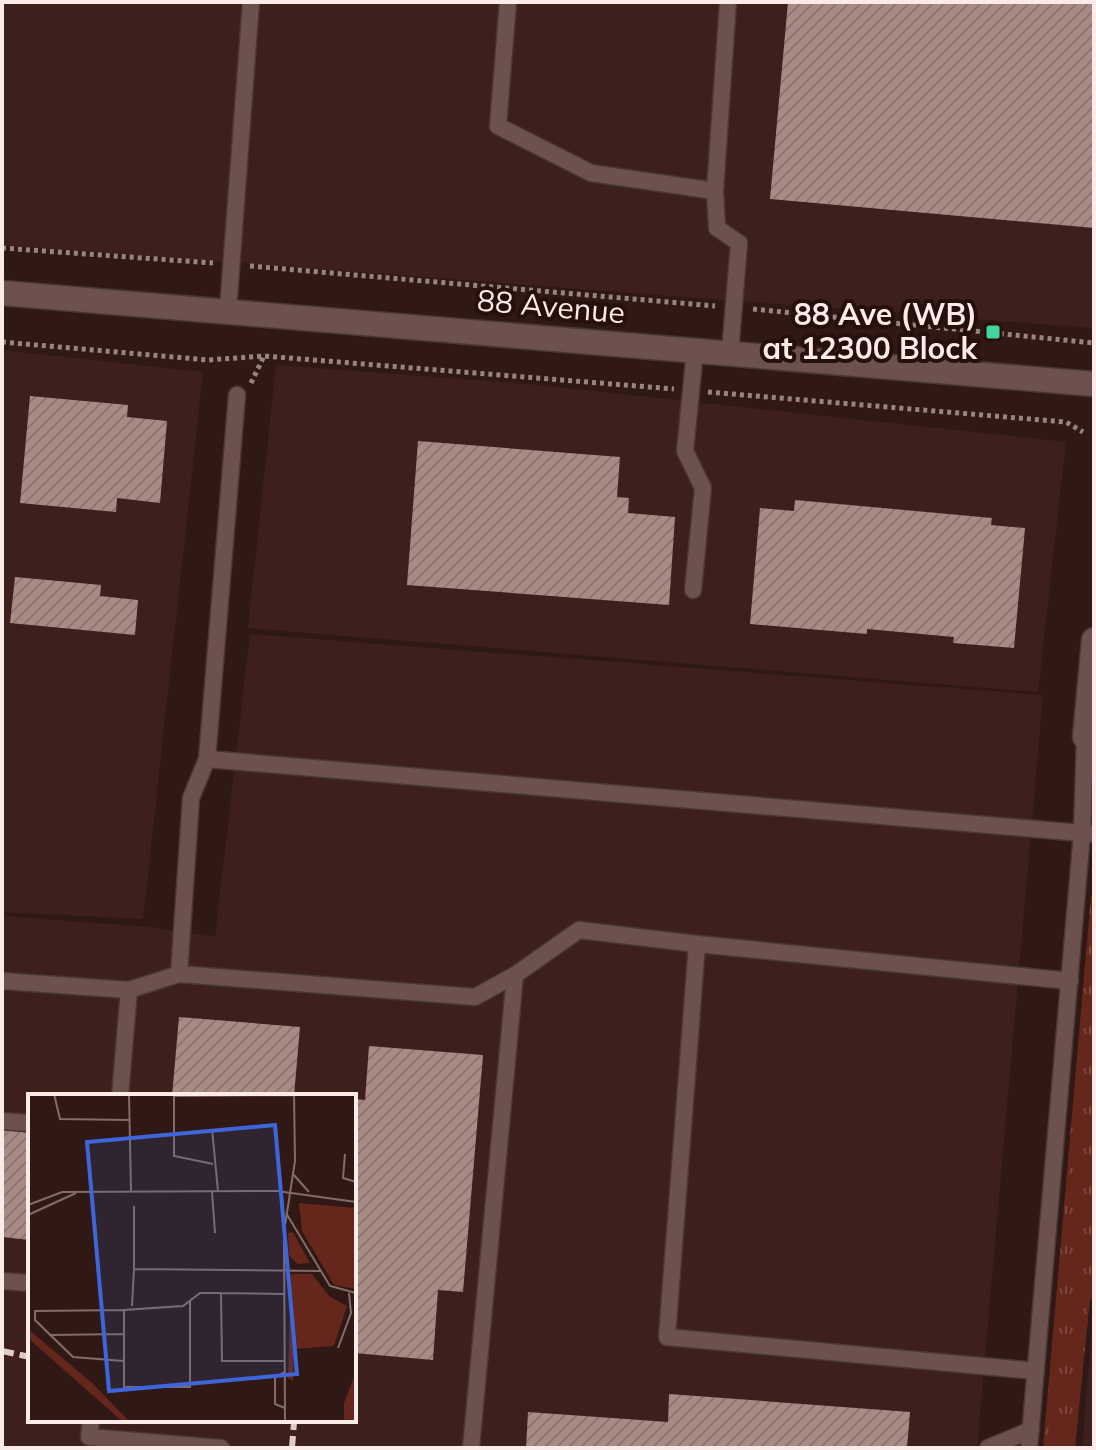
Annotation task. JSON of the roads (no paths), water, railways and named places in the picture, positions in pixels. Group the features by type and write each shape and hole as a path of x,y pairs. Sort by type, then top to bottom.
{"main road":[{"name":"88 Avenue","path":"2,293 1094,384"},
{"path":"1085,737 1094,640"}],"lane":[{"path":"228,310 251,2"},
{"path":"508,2 498,126 591,173 715,191"},
{"path":"728,2 715,191 717,228 739,243 730,353"},
{"path":"693,590 703,488 685,451 695,351"},
{"path":"179,974 191,798 207,759 237,395"},
{"path":"1029,1448 1070,981 1088,833 1085,737"},
{"path":"207,759 1088,833"},
{"path":"2,981 129,990 179,974 475,997 515,975 579,930 1070,981"},
{"path":"697,944 667,1337 1036,1371"},
{"path":"471,1448 515,975"},
{"path":"120,1094 129,990"},
{"path":"2,1121 28,1123"},
{"path":"2,1281 28,1283"},
{"path":"91,1422 89,1437 221,1448"},
{"path":"988,1448 1031,1430"}],"railway":[{"path":"2,1351 28,1357"},
{"path":"292,1448 294,1422"}],"place":[{"name":"88 Ave (WB) at 12300 Block","path":"993,332"}]}
